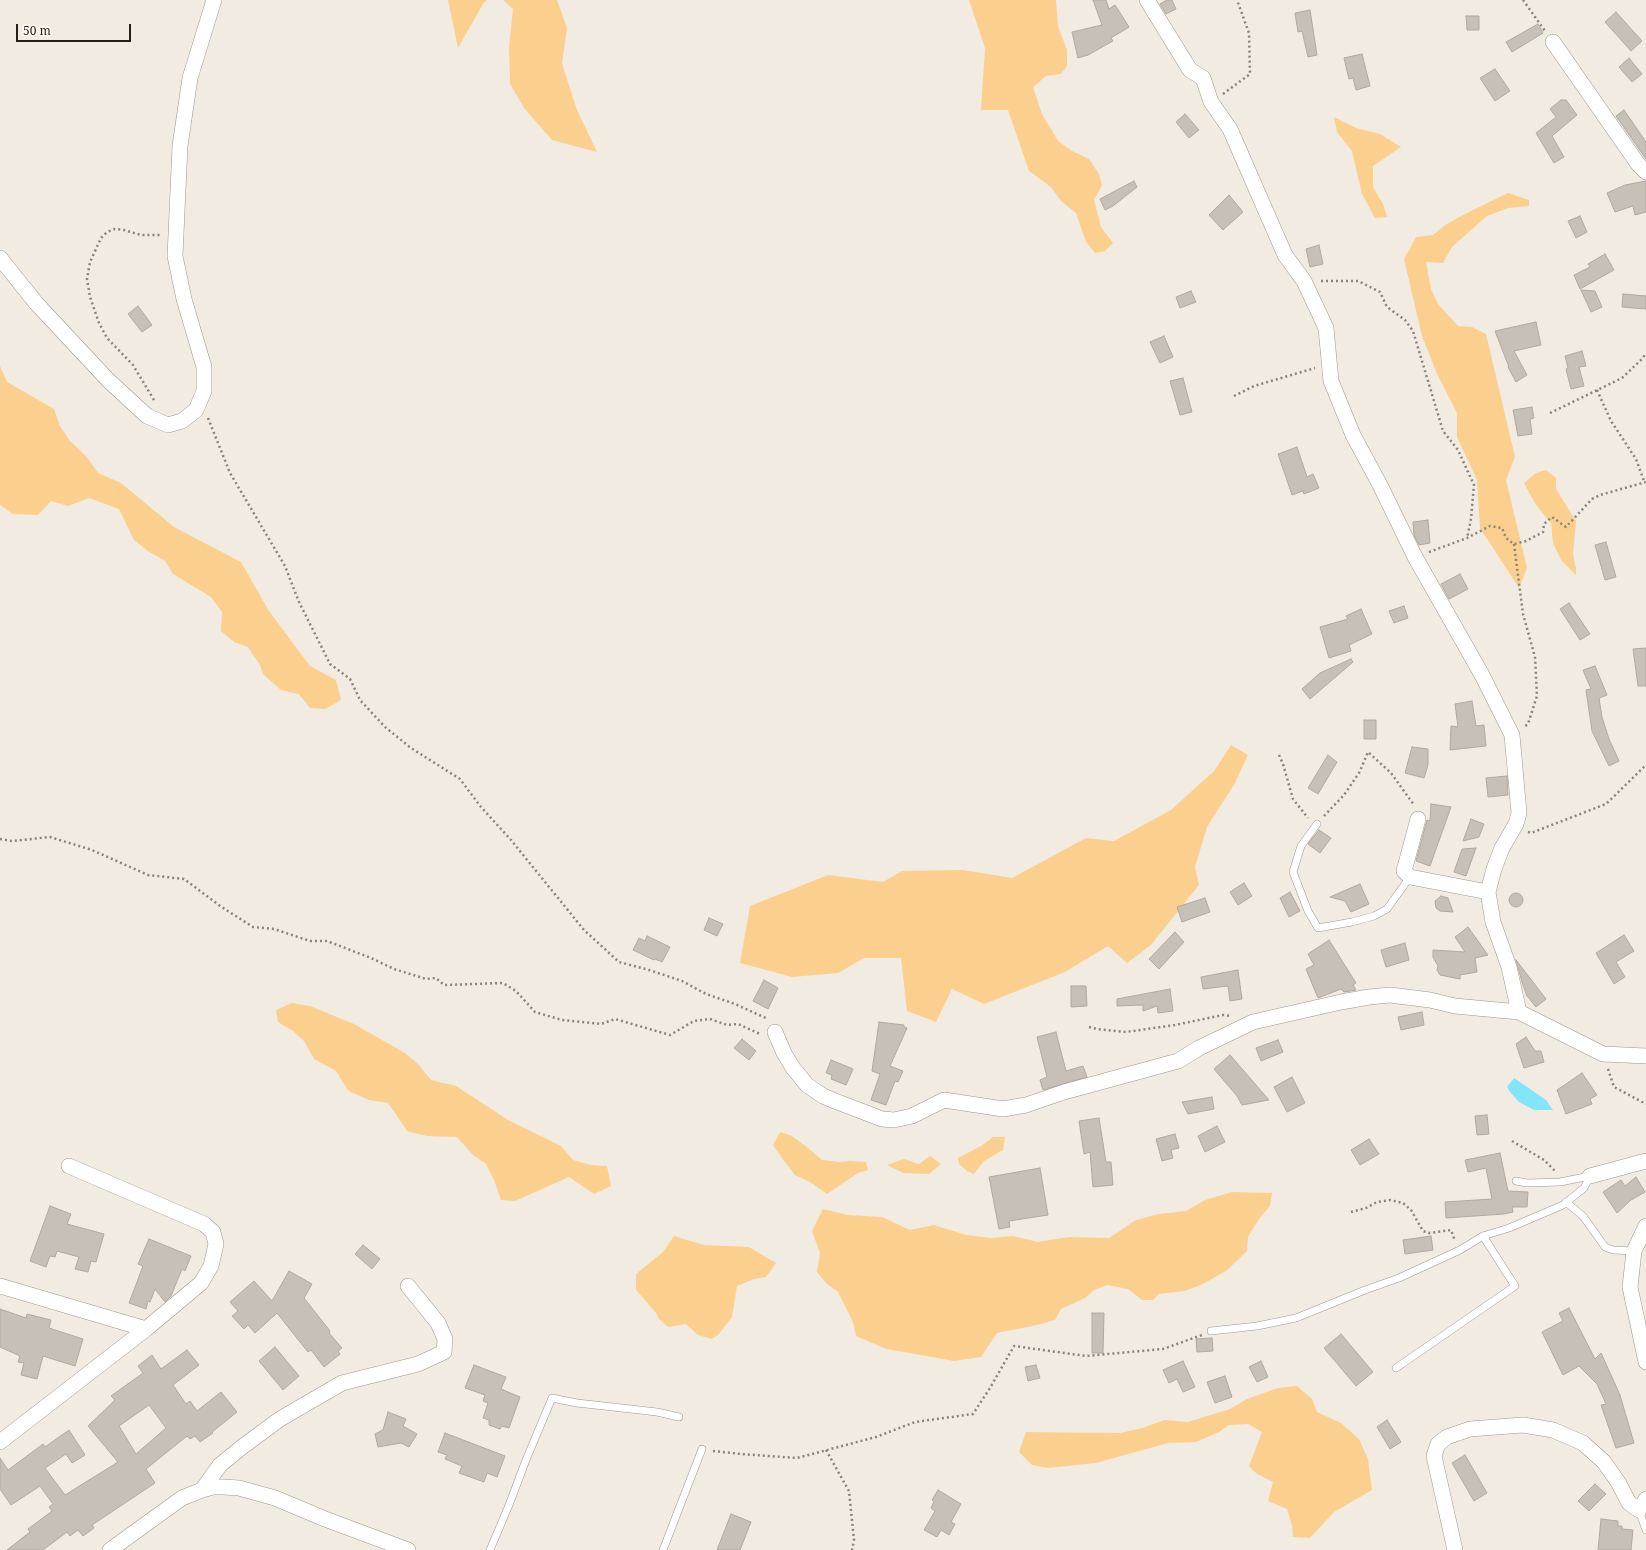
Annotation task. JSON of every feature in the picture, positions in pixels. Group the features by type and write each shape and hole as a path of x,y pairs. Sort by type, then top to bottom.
{"street":[{"path":"0,258 36,303 108,380 147,416 168,424 182,421 196,410 204,391 204,367 184,299 178,274 176,256 180,146 190,78 214,0"},
{"path":"1147,0 1190,70 1203,78 1212,102 1230,129 1285,255 1304,281 1326,328 1331,381 1353,435 1416,557 1482,675 1512,735 1519,813 1516,824 1502,848 1494,869 1488,892 1494,922 1509,967 1519,1012"},
{"path":"1553,42 1638,164 1646,172"},
{"path":"1418,819 1404,871 1410,878 1488,892"},
{"path":"775,1032 784,1053 793,1068 807,1085 823,1096 835,1101 882,1119 894,1120 912,1116 944,1100 1003,1109 1026,1106 1064,1092 1178,1061 1247,1024 1341,1002 1390,996 1430,1000 1471,1008 1519,1012 1602,1054 1646,1056"},
{"path":"1590,1176 1646,1161"},
{"path":"0,1442 146,1329 201,1282 210,1266 216,1244 213,1232 204,1224 69,1166"},
{"path":"1646,1226 1634,1251 1630,1287 1646,1362"},
{"path":"0,1286 146,1329"},
{"path":"202,1490 220,1465 242,1447 280,1420 342,1383 418,1364 444,1352 445,1339 438,1323 408,1286"},
{"path":"1455,1550 1434,1456 1438,1444 1447,1437 1470,1429 1523,1425 1553,1430 1583,1443 1604,1462 1618,1482 1629,1503 1643,1505"},
{"path":"110,1550 173,1504 191,1493 213,1487 239,1488 274,1498 408,1550"}],"lane":[{"path":"1316,824 1301,846 1293,872 1308,912 1318,928 1352,922 1374,916 1387,908 1410,878"},
{"path":"1516,1181 1527,1183 1560,1182 1590,1176"},
{"path":"1211,1331 1257,1326 1296,1318 1399,1278 1460,1250 1483,1236 1532,1218 1566,1202 1584,1188 1590,1176"},
{"path":"1566,1202 1583,1216 1605,1248 1634,1251"},
{"path":"1396,1368 1515,1286 1483,1236"},
{"path":"490,1550 510,1505 526,1460 552,1398 577,1404 651,1411 679,1417"},
{"path":"663,1550 702,1449"},
{"path":"1643,1505 1646,1530"}],"path":[{"path":"1212,102 1250,74 1249,33 1237,0"},
{"path":"1523,0 1553,42"},
{"path":"168,424 133,365 107,338 99,323 90,297 87,279 90,262 101,238 107,232 115,229 141,235 153,235 169,234 177,231"},
{"path":"1304,281 1358,281 1380,292 1387,307 1405,320 1413,331 1443,431 1458,450 1474,485 1471,519 1467,538"},
{"path":"1550,413 1622,378 1643,358 1646,353"},
{"path":"1234,396 1254,386 1319,368 1329,363"},
{"path":"1514,544 1526,541 1544,532 1544,524 1552,517 1566,527 1592,499 1600,495 1645,481 1636,459 1611,421 1597,389"},
{"path":"0,839 12,841 50,837 92,850 148,875 184,879 220,906 253,927 274,929 310,941 327,941 371,958 394,969 426,979 436,978 444,985 503,983 516,991 535,1012 562,1020 601,1024 615,1019 670,1035 694,1021 710,1019 727,1025 738,1024 762,1034 775,1032 767,1017 706,994 682,981 619,962 584,930 511,840 481,807 460,779 411,748 386,727 360,700 350,679 330,664 299,602 285,566 230,473 208,417 196,410"},
{"path":"1416,557 1467,538 1490,526 1502,528 1506,538 1514,544 1523,614 1535,657 1537,696 1528,724 1512,735"},
{"path":"1279,755 1293,799 1305,816 1316,824 1344,795 1359,773 1368,752 1391,773 1405,790 1414,803 1418,819"},
{"path":"1516,824 1531,833 1606,804 1646,765"},
{"path":"1089,1027 1126,1032 1175,1025 1223,1015 1232,1017 1247,1024"},
{"path":"1602,1054 1614,1087 1646,1104"},
{"path":"1512,1141 1544,1160 1554,1169 1560,1182"},
{"path":"1351,1212 1366,1208 1377,1202 1390,1200 1404,1203 1412,1210 1423,1231 1429,1233 1451,1230 1460,1250"},
{"path":"702,1449 741,1454 797,1458 876,1437 915,1422 973,1414 1014,1346 1086,1356 1163,1349 1211,1331"},
{"path":"826,1450 849,1491 854,1540 852,1550"}],"shaded area":[{"path":"448,0 487,0 483,4 458,48"},
{"path":"503,0 557,0 567,28 562,64 577,110 597,152 552,140 524,108 510,84 509,47 513,9"},
{"path":"969,0 1056,0 1058,26 1067,50 1067,66 1061,74 1046,76 1033,87 1042,114 1058,141 1072,151 1089,159 1099,174 1102,185 1094,200 1101,227 1113,243 1105,251 1095,253 1086,242 1076,213 1061,201 1051,187 1029,171 1008,110 981,110 985,48"},
{"path":"1334,117 1356,128 1380,134 1401,147 1373,166 1373,187 1383,204 1387,217 1375,218 1362,194 1352,151 1337,132"},
{"path":"1508,193 1529,200 1529,206 1508,208 1487,216 1452,247 1443,263 1426,262 1431,289 1438,304 1458,326 1472,327 1486,334 1515,457 1506,480 1527,568 1519,588 1480,528 1477,480 1457,437 1457,413 1437,374 1422,336 1404,259 1416,237 1433,235 1445,225"},
{"path":"0,366 7,382 54,409 60,426 70,441 87,457 98,473 121,483 174,527 241,562 269,611 310,666 336,680 341,700 325,709 310,708 299,694 281,690 263,674 260,665 248,647 234,642 221,631 222,612 211,597 173,574 165,561 148,551 134,540 119,509 89,498 68,506 51,501 38,515 13,514 0,505"},
{"path":"1546,470 1556,478 1556,489 1576,521 1573,554 1576,575 1561,560 1553,543 1551,523 1536,505 1524,483 1536,473"},
{"path":"1231,745 1248,755 1235,783 1207,827 1195,867 1199,885 1151,945 1127,963 1108,946 1065,972 984,1004 952,989 936,1022 907,1011 901,958 864,958 838,973 792,977 740,963 750,906 828,875 883,882 902,871 963,870 1012,878 1086,838 1114,841 1171,810 1214,771"},
{"path":"292,1003 310,1006 354,1024 405,1053 418,1064 431,1080 456,1086 508,1120 561,1146 573,1160 591,1165 607,1166 611,1186 594,1194 569,1177 515,1201 501,1200 494,1180 486,1164 473,1155 457,1137 427,1136 407,1131 388,1103 369,1100 351,1092 347,1089 336,1071 314,1059 304,1041 293,1031 278,1022 276,1010"},
{"path":"780,1132 792,1136 822,1160 839,1162 866,1162 868,1170 858,1173 827,1194 810,1182 795,1175 784,1161 773,1145"},
{"path":"993,1137 1005,1137 1003,1150 984,1161 974,1174 967,1171 959,1164 958,1158 981,1146"},
{"path":"930,1156 941,1164 929,1174 903,1173 887,1165 904,1159 919,1164"},
{"path":"1232,1192 1272,1193 1270,1206 1259,1219 1248,1237 1247,1251 1226,1271 1201,1285 1184,1291 1159,1294 1153,1300 1142,1300 1128,1289 1107,1285 1094,1290 1085,1298 1061,1309 1055,1320 997,1333 981,1357 954,1361 886,1349 856,1336 853,1322 838,1292 826,1283 817,1272 820,1253 812,1231 823,1209 848,1215 882,1217 910,1230 934,1225 966,1235 991,1238 1013,1236 1038,1242 1069,1237 1109,1238 1136,1220 1159,1214 1186,1211 1205,1200"},
{"path":"674,1236 704,1245 749,1247 776,1263 766,1277 754,1279 737,1286 732,1317 718,1335 712,1339 698,1335 686,1324 668,1327 659,1319 656,1313 636,1290 636,1274 663,1252"},
{"path":"1297,1386 1312,1399 1317,1412 1341,1423 1359,1439 1368,1459 1372,1490 1334,1512 1310,1538 1293,1537 1292,1525 1287,1509 1268,1501 1273,1482 1257,1474 1249,1466 1262,1432 1248,1424 1229,1425 1219,1432 1196,1442 1168,1443 1096,1463 1048,1468 1032,1465 1019,1452 1026,1432 1120,1433 1143,1428 1164,1420 1188,1422 1230,1409 1247,1399 1278,1388"}],"water":[{"path":"1514,1078 1546,1100 1553,1110 1534,1110 1519,1102 1507,1087"}],"building":[{"path":"1093,0 1106,0 1109,9 1115,5 1129,27 1111,38 1113,41 1088,55 1078,58 1072,32 1102,25"},
{"path":"1167,0 1172,0 1176,9 1166,14 1160,4"},
{"path":"1310,10 1317,55 1308,57 1302,31 1298,32 1295,13"},
{"path":"1616,12 1642,41 1631,51 1605,22"},
{"path":"1466,16 1479,16 1479,30 1467,30"},
{"path":"1538,24 1543,33 1512,52 1506,42"},
{"path":"1362,54 1370,86 1356,90 1353,78 1349,79 1344,58"},
{"path":"1629,58 1642,74 1632,82 1619,67"},
{"path":"1495,69 1510,91 1495,101 1480,78"},
{"path":"1561,100 1566,100 1577,115 1552,136 1564,157 1554,163 1536,133 1556,117 1550,109"},
{"path":"1624,110 1646,142 1646,159 1616,116"},
{"path":"1185,114 1199,130 1189,138 1176,122"},
{"path":"1134,181 1137,187 1113,206 1105,210 1100,199"},
{"path":"1646,181 1646,212 1635,215 1633,206 1615,212 1607,193 1625,185"},
{"path":"1229,195 1243,212 1223,230 1209,215"},
{"path":"1580,216 1587,232 1576,238 1568,221"},
{"path":"1319,245 1323,264 1310,267 1306,249"},
{"path":"1605,254 1614,270 1580,289 1574,275 1590,267 1588,264"},
{"path":"1581,290 1595,291 1602,307 1591,312"},
{"path":"1191,291 1196,302 1180,308 1176,297"},
{"path":"1623,294 1646,296 1646,309 1622,307"},
{"path":"138,306 152,325 142,332 128,314"},
{"path":"1536,322 1541,345 1514,351 1527,375 1516,382 1508,367 1495,331"},
{"path":"1164,336 1173,357 1160,363 1150,342"},
{"path":"1582,351 1586,366 1579,367 1584,386 1571,389 1566,369 1568,368 1565,356"},
{"path":"1183,378 1192,412 1180,415 1170,381"},
{"path":"1532,407 1534,418 1530,419 1532,434 1518,436 1513,410"},
{"path":"1297,447 1307,477 1313,474 1319,488 1304,494 1303,491 1292,495 1278,454"},
{"path":"1428,520 1430,543 1419,545 1414,535 1413,522"},
{"path":"1606,542 1616,577 1605,580 1595,545"},
{"path":"1460,574 1468,589 1449,599 1441,584"},
{"path":"1569,603 1590,634 1580,640 1560,609"},
{"path":"1404,606 1408,618 1394,623 1389,611"},
{"path":"1361,609 1372,634 1349,645 1351,651 1329,658 1320,627 1348,619 1346,616"},
{"path":"1646,648 1646,686 1638,686 1633,649"},
{"path":"1351,659 1353,662 1310,699 1302,689 1320,673"},
{"path":"1595,666 1607,695 1599,698 1602,717 1609,739 1619,761 1609,766 1592,731 1586,690 1591,689 1583,670"},
{"path":"1472,701 1476,726 1484,725 1486,746 1450,750 1451,726 1458,727 1455,704"},
{"path":"1364,720 1376,720 1376,739 1364,739"},
{"path":"1412,747 1428,749 1428,765 1424,778 1405,773"},
{"path":"1328,755 1337,762 1318,794 1308,788"},
{"path":"1507,776 1508,795 1488,797 1486,778"},
{"path":"1431,804 1451,807 1430,866 1416,861 1427,820 1430,821"},
{"path":"1471,819 1484,824 1479,837 1463,841"},
{"path":"1319,830 1331,838 1320,853 1308,844"},
{"path":"1476,848 1466,876 1454,872 1462,849"},
{"path":"1244,883 1252,896 1238,905 1230,892"},
{"path":"1360,884 1369,904 1351,912 1345,901 1330,897"},
{"path":"1290,892 1300,911 1289,917 1280,898"},
{"path":"1513,893 1519,893 1523,897 1523,903 1519,907 1513,907 1509,903 1509,897"},
{"path":"1441,896 1448,898 1453,912 1440,911 1436,908 1435,901"},
{"path":"1205,898 1210,912 1182,922 1177,907"},
{"path":"709,918 723,924 717,936 704,930"},
{"path":"1468,927 1488,955 1475,958 1477,972 1460,975 1460,979 1440,975 1437,970 1438,966 1433,957 1433,950 1465,952 1455,937"},
{"path":"1175,932 1184,942 1159,969 1149,959"},
{"path":"1624,935 1634,951 1616,962 1625,977 1614,984 1596,953"},
{"path":"647,936 670,947 662,962 655,959 654,960 633,950 639,938 645,941"},
{"path":"1329,940 1356,983 1353,985 1356,990 1344,992 1341,989 1318,998 1306,969 1314,965 1308,954"},
{"path":"1405,943 1409,960 1386,967 1381,950"},
{"path":"1516,960 1546,999 1536,1007 1527,996"},
{"path":"1238,970 1242,999 1230,1001 1228,986 1203,989 1201,977"},
{"path":"764,980 778,988 768,1009 753,1001"},
{"path":"1071,986 1086,986 1087,1006 1071,1007"},
{"path":"1170,989 1173,1011 1158,1013 1157,1006 1143,1011 1143,1005 1117,1006 1117,999"},
{"path":"1422,1012 1424,1025 1401,1030 1398,1017"},
{"path":"879,1022 904,1025 904,1027 907,1028 890,1066 903,1071 898,1082 895,1081 886,1105 871,1100 880,1074 872,1071"},
{"path":"1056,1032 1066,1071 1083,1066 1087,1077 1043,1090 1040,1080 1047,1077 1037,1037"},
{"path":"1526,1037 1535,1051 1541,1051 1544,1062 1524,1068 1516,1044"},
{"path":"742,1039 756,1051 749,1060 734,1048"},
{"path":"1278,1040 1283,1052 1261,1061 1256,1048"},
{"path":"1230,1055 1269,1100 1242,1105 1237,1096 1214,1069"},
{"path":"831,1060 853,1069 846,1085 831,1079 832,1075 826,1073"},
{"path":"1582,1073 1597,1095 1590,1099 1592,1104 1566,1114 1557,1090"},
{"path":"1292,1077 1305,1103 1287,1112 1274,1087"},
{"path":"1212,1097 1214,1109 1188,1114 1182,1102"},
{"path":"1487,1115 1489,1134 1477,1135 1475,1116"},
{"path":"1099,1118 1106,1162 1111,1162 1113,1185 1093,1187 1090,1152 1084,1154 1079,1121"},
{"path":"1217,1126 1225,1142 1205,1152 1198,1136"},
{"path":"1175,1134 1179,1148 1171,1150 1173,1158 1162,1161 1156,1139"},
{"path":"1369,1139 1379,1154 1360,1165 1351,1150"},
{"path":"1500,1153 1508,1191 1528,1192 1527,1207 1512,1207 1513,1212 1504,1214 1446,1218 1445,1202 1492,1199 1486,1168 1468,1172 1465,1160"},
{"path":"1040,1168 1048,1215 1009,1221 1010,1227 999,1229 989,1177"},
{"path":"1636,1177 1645,1192 1631,1200 1617,1213 1603,1192 1621,1180 1625,1186"},
{"path":"50,1206 71,1214 67,1224 104,1234 96,1262 91,1261 88,1272 75,1269 79,1257 57,1251 55,1257 50,1256 46,1267 30,1261"},
{"path":"1431,1236 1433,1250 1405,1254 1403,1240"},
{"path":"149,1239 191,1256 185,1271 182,1269 171,1296 165,1302 155,1289 150,1302 148,1301 146,1309 129,1303 143,1266 138,1264"},
{"path":"363,1245 380,1259 372,1269 355,1254"},
{"path":"289,1271 312,1284 304,1298 330,1331 329,1333 342,1348 338,1351 340,1354 324,1367 311,1350 308,1352 277,1313 255,1333 248,1325 244,1329 232,1316 238,1311 230,1302 254,1281 272,1301"},
{"path":"1569,1308 1595,1359 1601,1353 1620,1395 1634,1443 1616,1448 1601,1405 1606,1404 1597,1384 1579,1366 1563,1375 1542,1332 1563,1321 1559,1313"},
{"path":"0,1309 26,1318 27,1314 51,1320 49,1328 83,1339 75,1366 43,1356 37,1379 21,1375 24,1363 18,1362 20,1356 0,1347"},
{"path":"1092,1313 1104,1313 1103,1353 1092,1353"},
{"path":"1341,1334 1373,1372 1356,1386 1324,1348"},
{"path":"1212,1338 1213,1351 1197,1352 1196,1339"},
{"path":"275,1347 299,1376 283,1390 259,1361"},
{"path":"187,1350 199,1365 173,1385 186,1404 190,1401 197,1411 221,1392 237,1412 200,1442 195,1436 190,1439 187,1436 146,1469 155,1483 92,1525 94,1528 83,1536 78,1530 70,1536 67,1532 43,1550 7,1550 30,1532 28,1529 52,1511 49,1507 53,1504 40,1486 11,1505 0,1489 0,1458 8,1470 43,1444 45,1447 69,1430 85,1455 72,1463 66,1454 45,1468 65,1495 118,1462 88,1426 115,1400 111,1396 143,1373 138,1366 152,1355 161,1369","holes":["149,1405 166,1428 136,1454 119,1426"]},
{"path":"1183,1361 1195,1387 1183,1392 1177,1379 1169,1383 1163,1370"},
{"path":"1261,1361 1268,1377 1257,1382 1249,1367"},
{"path":"474,1365 506,1377 501,1389 520,1397 509,1428 502,1426 500,1429 489,1425 489,1420 483,1418 488,1403 483,1401 485,1395 465,1388"},
{"path":"1036,1365 1040,1378 1028,1381 1025,1367"},
{"path":"1225,1376 1232,1397 1215,1403 1207,1382"},
{"path":"388,1412 406,1419 403,1426 417,1434 409,1447 401,1443 378,1447 375,1434 383,1430"},
{"path":"1387,1420 1401,1442 1390,1449 1377,1427"},
{"path":"445,1433 505,1456 497,1477 487,1473 484,1482 459,1473 462,1466 445,1459 447,1455 438,1452"},
{"path":"1465,1455 1487,1493 1474,1501 1452,1463"},
{"path":"1595,1484 1606,1494 1589,1511 1578,1501"},
{"path":"938,1490 961,1504 951,1522 955,1524 949,1535 941,1530 937,1537 924,1530 935,1511 931,1508 934,1502 932,1500"},
{"path":"731,1514 751,1522 740,1550 717,1550"},
{"path":"1601,1519 1618,1521 1618,1526 1622,1526 1622,1529 1633,1530 1631,1550 1598,1550"}]}
